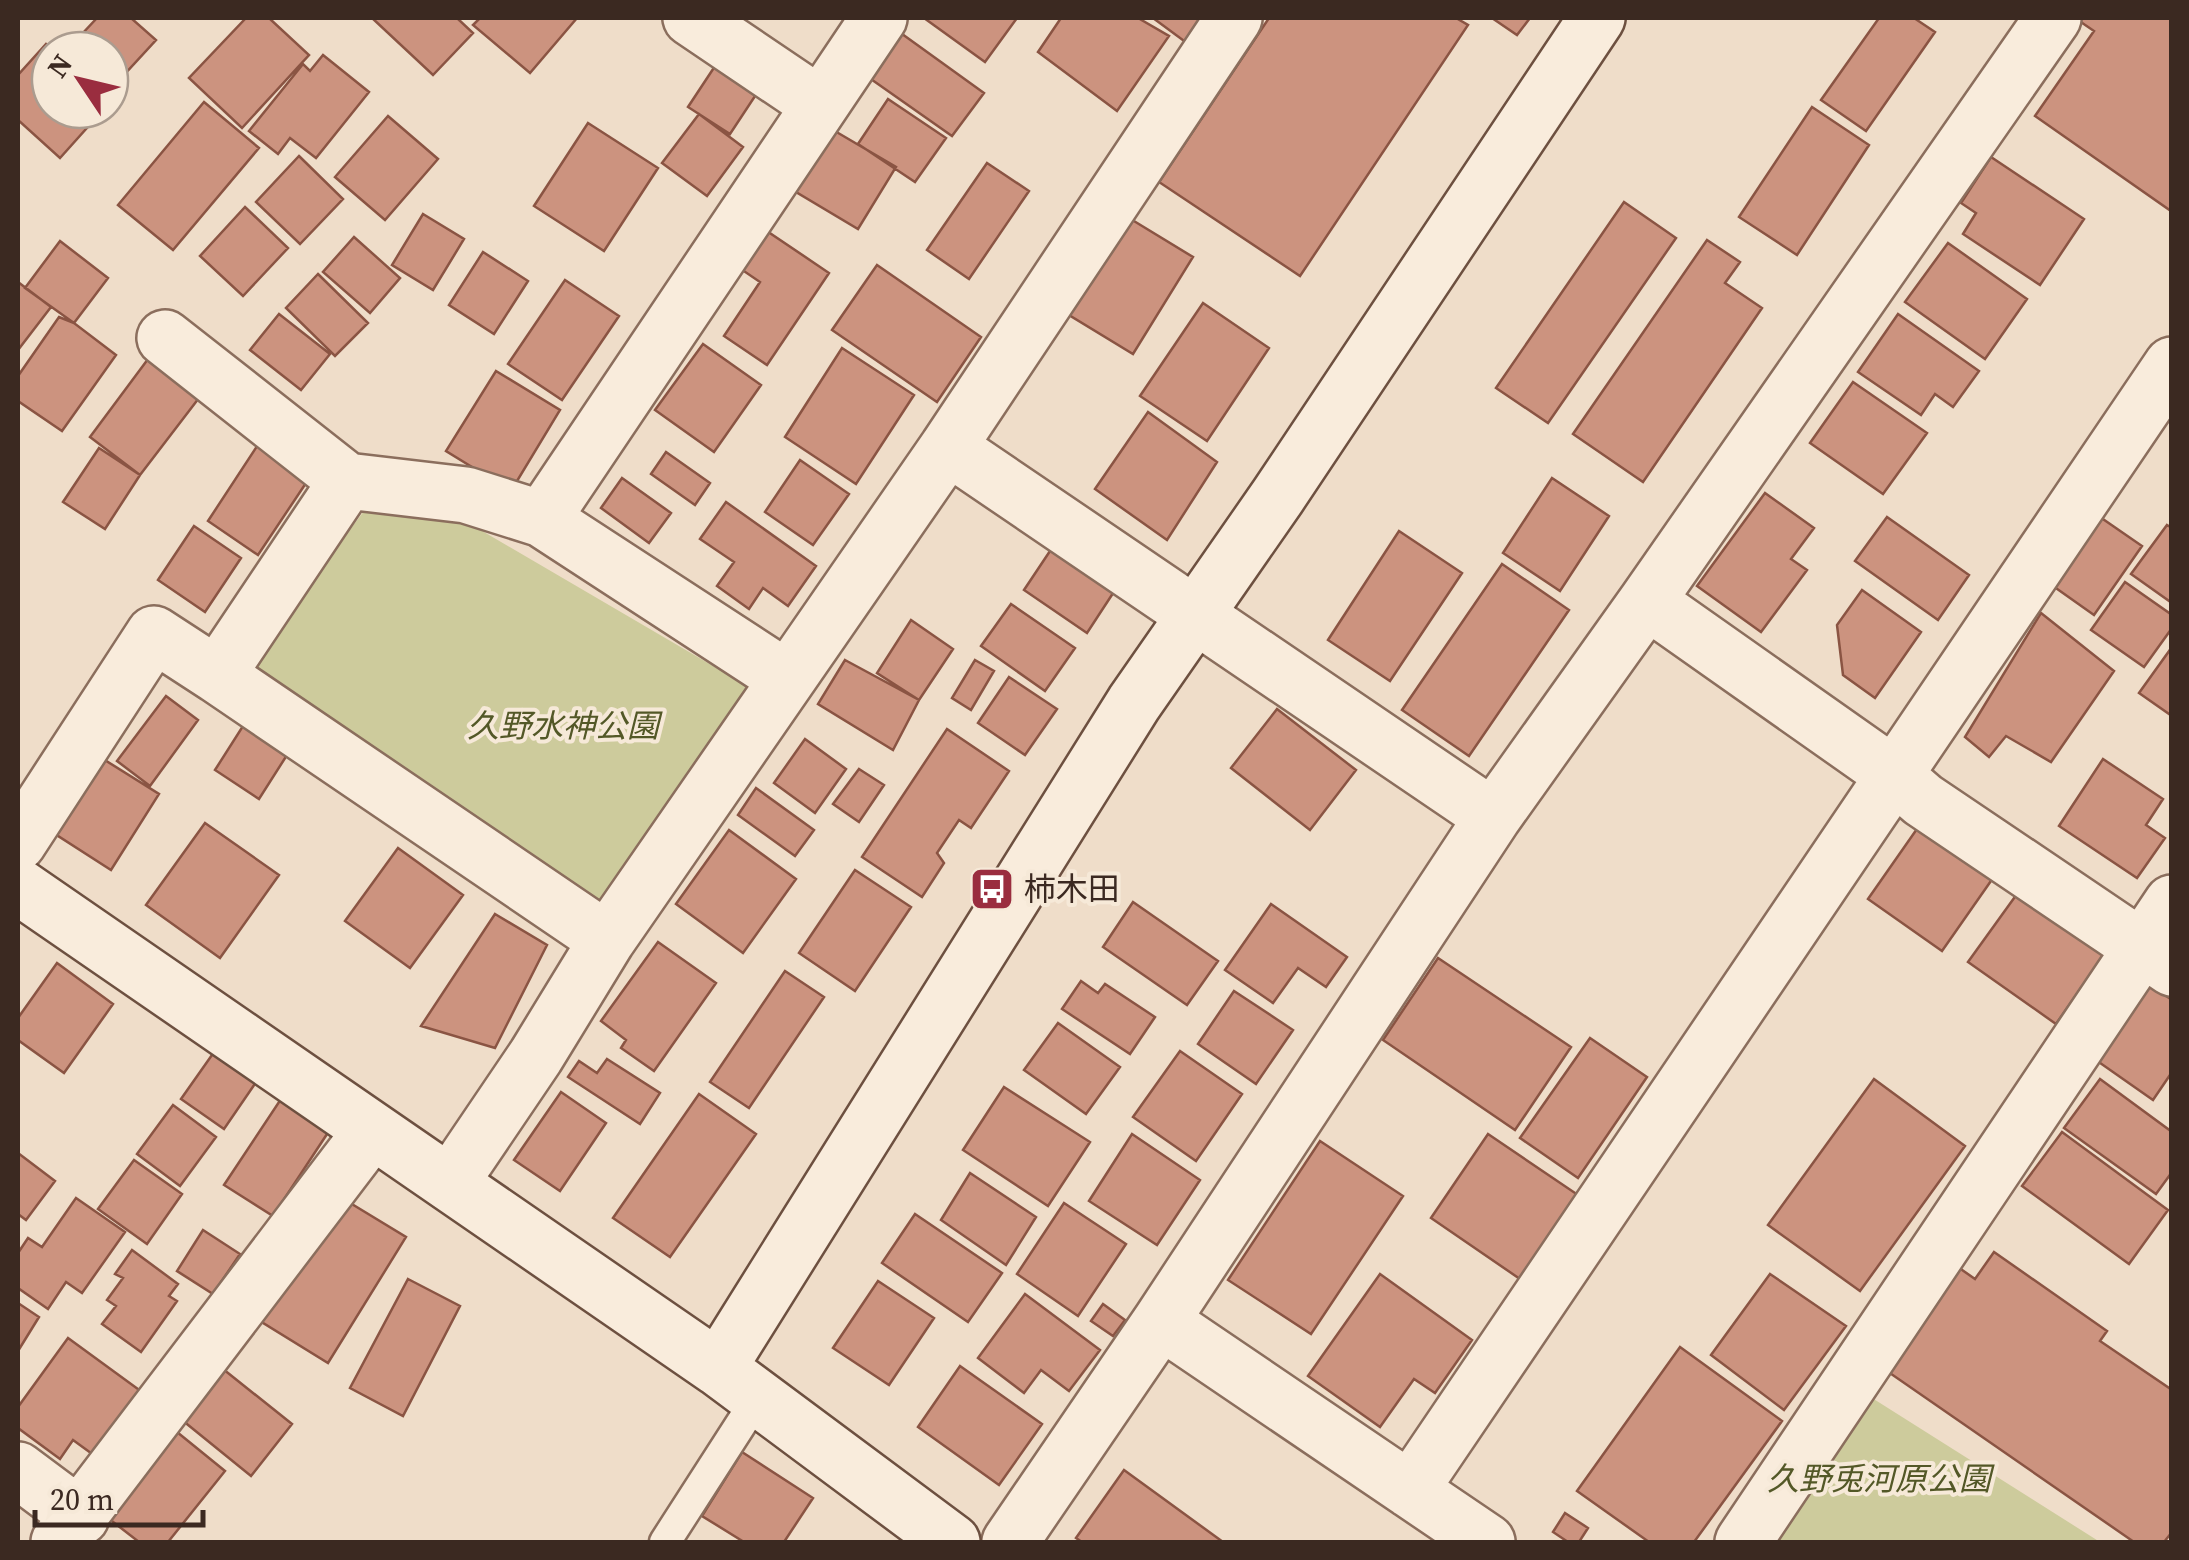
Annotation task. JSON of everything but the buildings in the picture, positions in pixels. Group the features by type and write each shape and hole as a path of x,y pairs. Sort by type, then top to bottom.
{"street":[{"path":"691,18 820,105"},
{"path":"542,520 879,18"},
{"path":"450,1184 536,1056 607,940 948,447 1234,18"},
{"path":"738,1384 1134,702 1278,496 1597,18"},
{"path":"1010,1542 1161,1321 1493,817 2053,18"},
{"path":"165,338 347,481 466,494 542,520 786,678"},
{"path":"1410,1490 2172,365"},
{"path":"948,447 1493,817"},
{"path":"217,676 347,481"},
{"path":"1647,601 1894,775 1923,800 2162,939 1743,1542"},
{"path":"18,844 154,634 607,940"},
{"path":"18,886 738,1384 952,1542"},
{"path":"18,1470 70,1530 371,1132"},
{"path":"1161,1321 1487,1542"}],"lane":[{"path":"664,1542 738,1384"}],"green space":[{"name":"久野水神公園","path":"390,477 749,687 603,910 249,662"},
{"name":"久野兎河原公園","path":"1861,1391 2100,1542 1760,1542"}],"place":[{"name":"柿木田","path":"992,889"}]}
